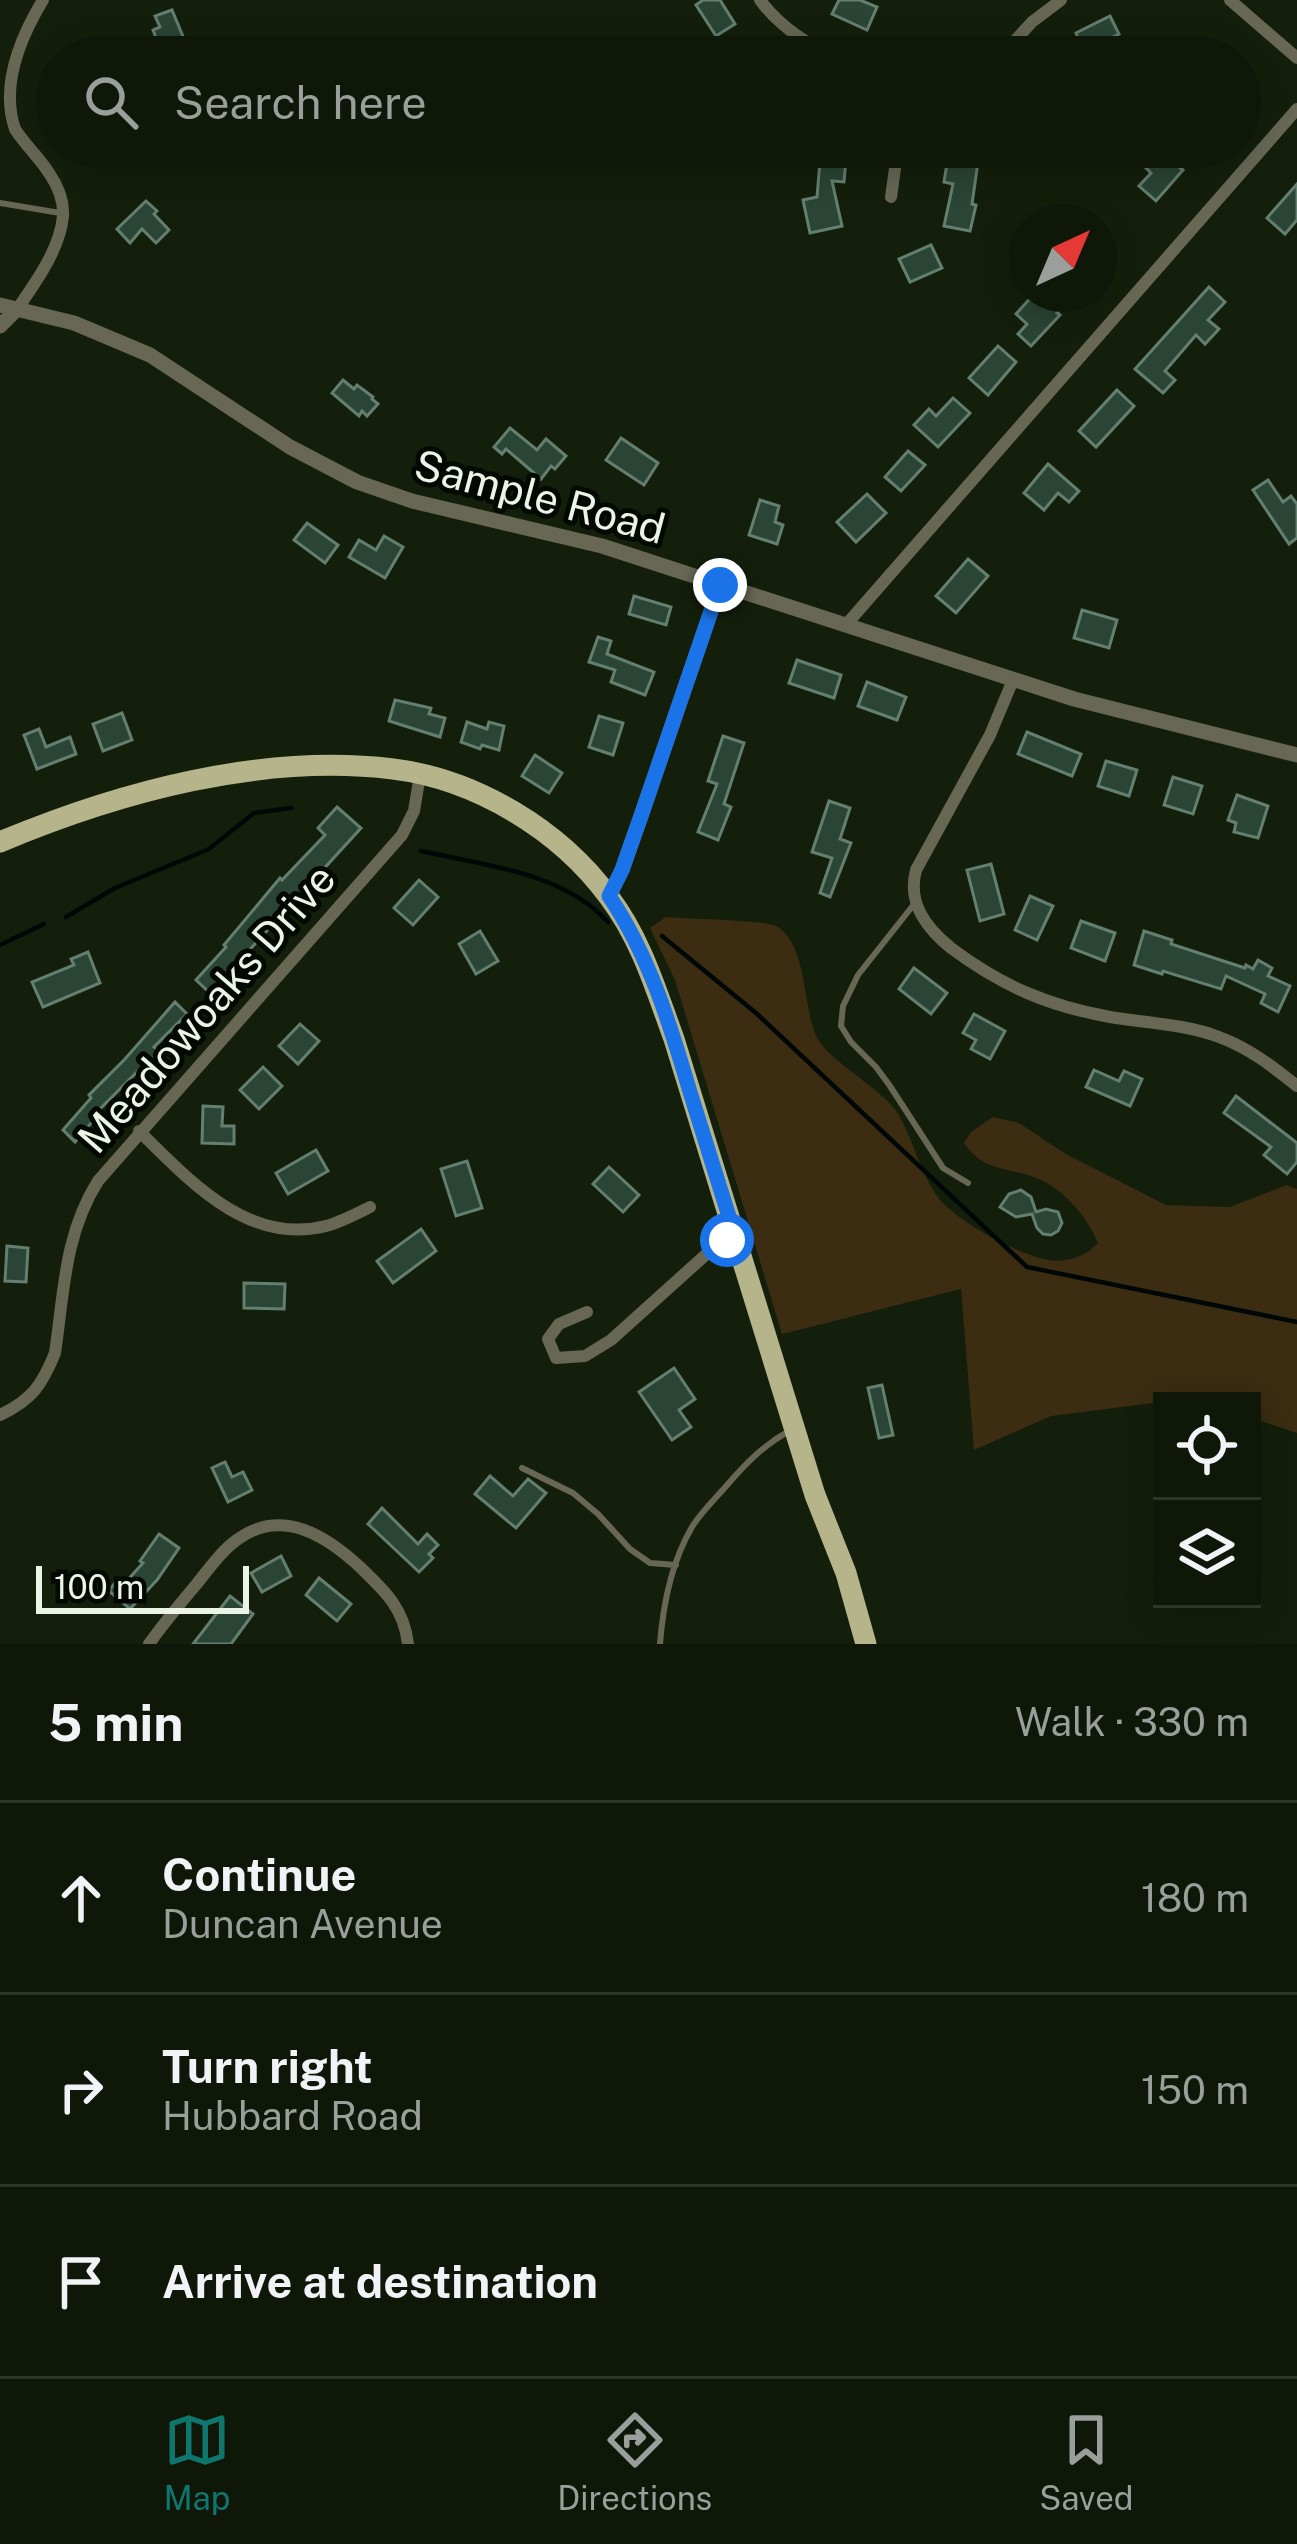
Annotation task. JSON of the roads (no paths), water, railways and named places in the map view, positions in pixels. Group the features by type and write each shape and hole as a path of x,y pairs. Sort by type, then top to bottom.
{"main road":[{"path":"0,842 69,813 153,790 258,772 347,766 395,770 463,788 522,817 565,850 609,896 653,981 866,1644"}],"street":[{"path":"36,155 10,119 5,95 10,61 43,0"},
{"path":"760,0 798,36"},
{"path":"1019,36 1060,0"},
{"path":"1230,0 1297,58"},
{"path":"1261,150 1297,109"},
{"path":"0,326 18,308 50,254 64,213 61,194 45,168"},
{"path":"890,197 895,168"},
{"path":"845,626 1245,168"},
{"name":"Sample Road","path":"0,305 96,331 150,355 290,447 348,479 412,501 602,546 1132,716 1297,755"},
{"path":"609,896 720,585"},
{"path":"1013,680 990,735 922,855 913,881 915,903 925,922 945,944 1033,998 1078,1011 1218,1036 1258,1055 1297,1086"},
{"name":"Meadowoaks Drive","path":"0,1415 42,1384 55,1353 66,1263 77,1221 98,1181 402,835 414,811 421,775"},
{"path":"139,1131 218,1202 269,1228 328,1226 370,1207"},
{"path":"587,1312 559,1324 548,1339 556,1358 585,1356 611,1340 710,1250 727,1240 737,1242"},
{"path":"149,1644 234,1542 254,1531 284,1526 309,1530 332,1542 387,1592 402,1613 408,1644"}],"lane":[{"path":"0,203 64,213"},
{"path":"915,903 858,975 843,1006 841,1026 877,1067 943,1168 968,1183"},
{"path":"661,1644 665,1603 692,1528 767,1443 794,1428"},
{"path":"523,1468 573,1493 650,1563 676,1565"}],"waterway":[{"path":"66,917 115,888 209,849 254,813 291,808"},
{"path":"421,851 545,881 590,905 608,922"},
{"path":"0,945 44,924"},
{"path":"662,936 756,1013 1027,1267 1297,1322"}]}
